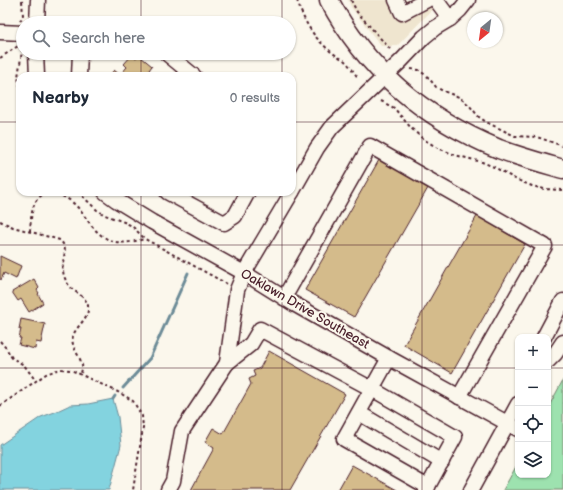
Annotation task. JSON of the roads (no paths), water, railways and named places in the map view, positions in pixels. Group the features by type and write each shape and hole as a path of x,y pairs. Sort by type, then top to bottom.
{"main road":[{"path":"329,0 335,12 362,51 408,97 463,132 528,159 563,169"}],"street":[{"path":"37,16 38,0"},
{"path":"396,0 402,13 427,0"},
{"path":"436,0 450,19"},
{"path":"297,171 317,148 332,127 424,37 450,19 468,0"},
{"path":"0,32 16,28"},
{"path":"36,60 37,72"},
{"path":"79,72 80,60"},
{"path":"175,60 189,72"},
{"path":"284,298 370,146 545,246 459,397"},
{"name":"Oaklawn Drive Southeast","path":"110,196 152,222 244,273 284,298 512,426"},
{"path":"175,196 224,223 235,216 246,196"},
{"path":"227,363 237,290 244,273 290,196"},
{"path":"546,334 563,301"},
{"path":"168,490 173,481 182,432 227,363 251,344 260,329 372,390 455,437 427,489 344,439 372,390 389,358"},
{"path":"551,358 563,342"},
{"path":"471,490 512,426 517,406"},
{"path":"358,414 442,462"}],"water":[{"path":"113,399 118,417 121,445 109,490 0,490 0,445 41,417 70,405 88,404"}],"waterway":[{"path":"123,388 150,358 188,273"}]}
